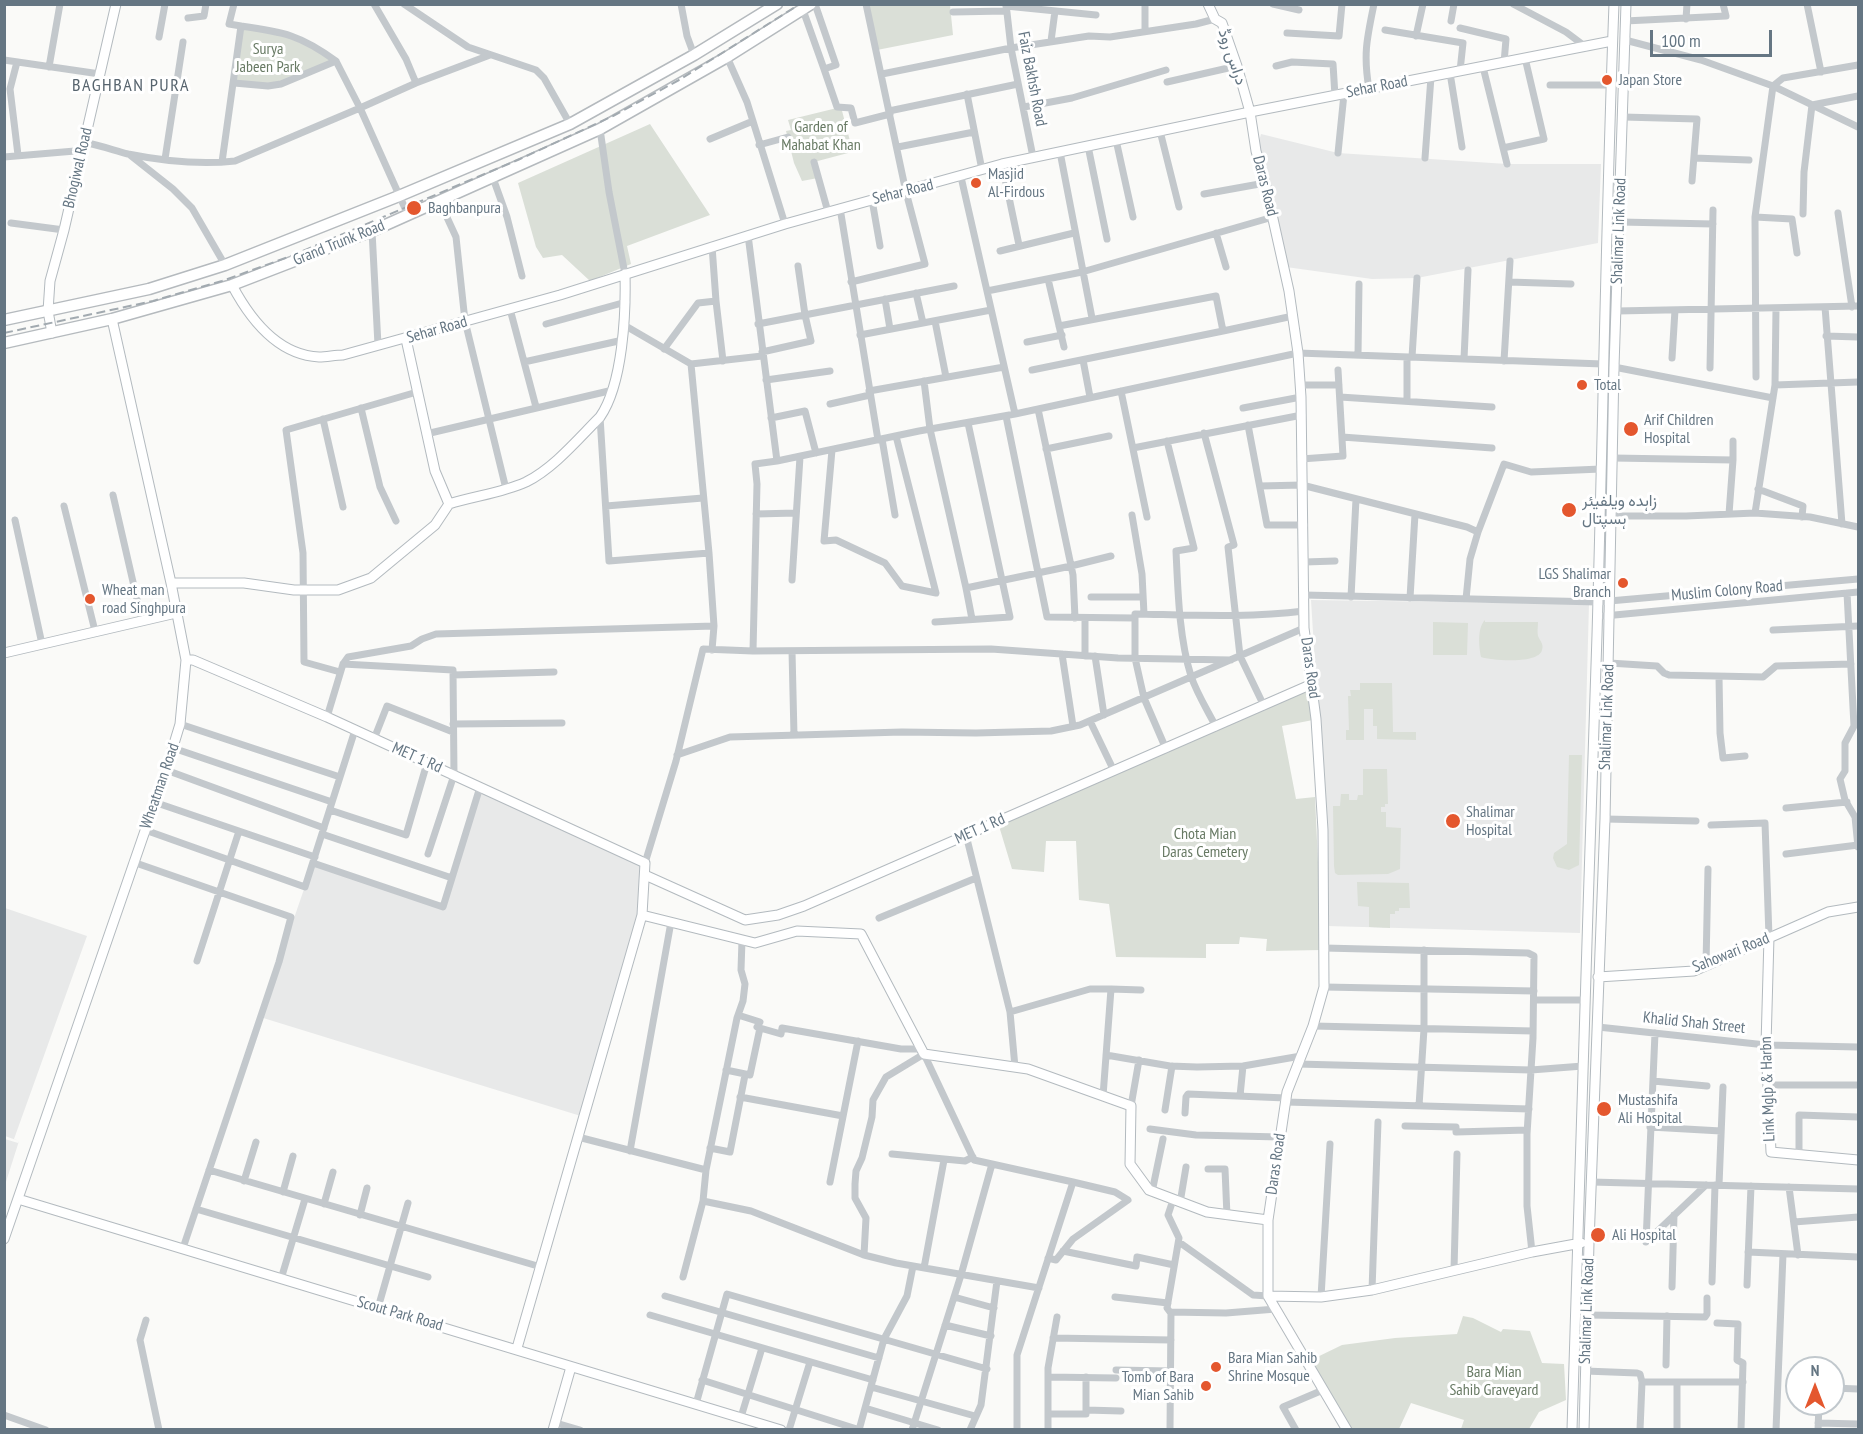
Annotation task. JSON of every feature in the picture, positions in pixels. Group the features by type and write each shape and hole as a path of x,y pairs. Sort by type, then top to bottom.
{"main road":[{"name":"Grand Trunk Road","path":"4,320 149,289 225,265 399,196 570,124 693,55 777,4"},
{"name":"Grand Trunk Road","path":"4,343 112,319 232,285 372,231 600,129 728,57 810,6"}],"street":[{"path":"49,67 60,4"},
{"name":"Bhogiwal Road","path":"52,333 48,311 50,281 64,231 116,4"},
{"path":"159,37 165,4"},
{"path":"188,18 204,16 206,4"},
{"path":"234,4 229,24 279,31 311,43 336,61 360,108 408,215"},
{"path":"374,4 406,58 416,83"},
{"path":"404,4 459,43 536,70 544,78 570,124"},
{"path":"681,4 693,55"},
{"path":"851,282 926,264 906,192 866,4"},
{"path":"1145,4 1145,31"},
{"name":"دراس روڈ","path":"1208,4 1215,18 1222,23 1250,112"},
{"path":"1287,33 1339,36 1342,4"},
{"path":"1370,89 1365,65 1365,49 1374,4"},
{"path":"1416,36 1423,4"},
{"path":"1451,21 1454,4"},
{"path":"1514,4 1566,32 1586,46"},
{"name":"Shalimar Link Road","path":"1572,1430 1576,1243 1598,616 1607,183 1614,4"},
{"name":"Shalimar Link Road","path":"1584,1430 1611,616 1614,367 1626,4"},
{"path":"1686,19 1687,4"},
{"path":"1625,21 1726,16 1723,4"},
{"path":"1808,4 1821,72"},
{"path":"1277,5 1299,10"},
{"path":"810,6 836,65 824,69"},
{"path":"810,6 824,69 837,107 851,108 855,123 890,112 1018,84"},
{"path":"953,12 1006,7 1096,15"},
{"name":"Faiz Bakhsh Road","path":"1006,7 1011,48 1033,157"},
{"path":"1051,41 1055,11"},
{"path":"882,74 1051,41 1089,36 1110,37 1196,24 1215,18"},
{"path":"222,162 241,26"},
{"path":"1460,28 1506,39 1504,63"},
{"path":"1385,30 1463,43 1455,72 1462,147"},
{"path":"1625,40 1701,60 1773,86 1858,127"},
{"name":"Sehar Road","path":"232,285 240,301 265,334 282,345 318,357 343,355 560,295 840,208 906,192 1002,164 1250,112 1612,41"},
{"path":"165,159 183,42"},
{"path":"4,157 75,151 82,147 104,145 128,153 205,164 235,161 416,83 490,55"},
{"path":"728,57 753,121 785,224"},
{"path":"1503,148 1544,139 1525,58"},
{"path":"4,60 100,74"},
{"path":"234,82 268,86 281,84 336,61"},
{"path":"17,62 8,108 18,155"},
{"path":"1276,66 1292,62 1333,64 1340,95 1338,153"},
{"path":"1756,377 1755,217 1773,86 1783,78 1858,65"},
{"path":"1167,82 1237,66"},
{"path":"1483,67 1507,164"},
{"path":"1024,107 1072,98 1166,70"},
{"path":"1425,158 1431,77"},
{"path":"1550,85 1611,85"},
{"path":"967,94 982,170"},
{"path":"1812,105 1858,96"},
{"path":"1803,214 1804,172 1812,105"},
{"name":"Daras Road","path":"1250,112 1256,152 1273,217 1293,316 1298,353 1302,415 1304,628 1312,684 1323,830 1324,987 1313,1026 1286,1100 1268,1220 1272,1303"},
{"path":"1623,117 1697,119 1692,181"},
{"path":"710,139 753,121"},
{"path":"171,583 244,583 303,590 338,590 371,578 435,525 449,504 526,482 542,472 600,417 614,390 623,340 626,302 625,274 609,192 600,129"},
{"path":"1160,131 1179,207"},
{"path":"898,147 974,132"},
{"path":"759,145 788,137"},
{"path":"1116,140 1133,217"},
{"path":"1088,146 1107,239"},
{"path":"1060,152 1092,318"},
{"path":"128,153 173,189 192,208 225,265"},
{"path":"1694,158 1749,160"},
{"path":"814,162 828,212"},
{"path":"1002,164 1019,245"},
{"path":"961,177 1015,414"},
{"path":"493,178 507,217 522,276"},
{"path":"1204,194 1265,183"},
{"path":"1607,183 1621,183"},
{"path":"439,200 456,237 465,321 506,489"},
{"path":"872,200 880,246"},
{"path":"840,208 870,393 895,515"},
{"path":"1710,368 1713,210"},
{"path":"1617,311 1855,307 1838,213"},
{"path":"987,291 1082,272 1273,217"},
{"path":"1755,217 1792,219 1797,253"},
{"path":"1620,222 1713,224"},
{"path":"11,223 64,231"},
{"path":"372,231 378,345"},
{"path":"1000,251 1074,232"},
{"path":"1216,233 1226,267"},
{"path":"748,236 777,462"},
{"path":"712,246 723,360"},
{"path":"1504,361 1510,261"},
{"path":"624,325 692,364 762,354 811,341 798,266"},
{"path":"1464,359 1468,270"},
{"path":"1407,401 1417,278"},
{"path":"1048,279 1064,347"},
{"path":"1509,282 1570,284"},
{"path":"1358,355 1359,284"},
{"path":"758,324 954,286"},
{"path":"916,293 923,323"},
{"path":"1059,326 1216,296 1223,331"},
{"path":"885,299 890,329"},
{"path":"664,349 698,303 716,301"},
{"path":"546,324 626,302"},
{"path":"1755,513 1775,385 1776,308"},
{"path":"1825,308 1842,524"},
{"path":"510,309 536,407"},
{"path":"860,335 991,310"},
{"path":"1672,358 1675,310"},
{"path":"1032,370 1293,316"},
{"name":"Wheatman Road","path":"4,1239 180,724 186,660 112,319"},
{"path":"935,321 946,377"},
{"path":"1027,342 1062,335"},
{"path":"1826,336 1858,337"},
{"path":"406,339 435,471 449,504"},
{"path":"524,362 623,340"},
{"path":"753,651 757,484 755,464 777,462 930,429 1006,416 1298,353 1603,364"},
{"path":"1083,360 1090,398"},
{"path":"692,364 709,554 714,626 712,650"},
{"path":"830,404 924,381 1004,367"},
{"path":"1614,367 1773,398"},
{"path":"766,380 830,370"},
{"path":"1301,459 1343,456 1338,370"},
{"path":"924,381 930,429 972,619"},
{"path":"1775,385 1858,382"},
{"path":"1300,385 1339,385"},
{"path":"426,434 614,390"},
{"path":"1121,391 1147,518"},
{"path":"417,392 286,430 303,553 304,662 342,668 453,670 454,775 428,854"},
{"path":"1244,408 1301,397"},
{"path":"1340,397 1491,407"},
{"path":"361,408 380,488 396,521"},
{"path":"1038,409 1071,566 1075,618"},
{"path":"771,418 805,411 816,453"},
{"path":"1133,448 1302,415"},
{"path":"1006,416 1040,573 1047,617 1135,618"},
{"path":"600,417 609,561 709,554"},
{"path":"322,419 343,507"},
{"path":"935,622 1010,617 968,423"},
{"path":"1248,425 1267,525 1304,525"},
{"path":"1204,434 1234,545 1228,547 1240,656 1264,706"},
{"path":"1046,449 1109,435"},
{"path":"832,450 824,541 836,540 885,563 902,586 936,593 896,436"},
{"path":"1342,437 1491,448"},
{"path":"1167,441 1194,548 1176,551 1180,614 1187,659 1192,678 1216,727"},
{"path":"1729,514 1733,441"},
{"path":"792,580 800,457"},
{"path":"1614,458 1733,460"},
{"path":"1466,599 1470,559 1504,464 1531,472 1600,469"},
{"path":"1260,486 1302,485 1467,527 1478,532"},
{"path":"1758,489 1803,507 1802,517"},
{"path":"113,495 142,621"},
{"path":"606,506 703,498"},
{"path":"1350,597 1356,499"},
{"path":"64,506 95,631"},
{"path":"756,514 796,513"},
{"path":"1612,516 1755,513 1802,517 1858,527"},
{"path":"1132,514 1142,574 1144,614"},
{"path":"1410,598 1415,514"},
{"path":"15,520 42,644"},
{"path":"966,588 1111,556"},
{"path":"1305,562 1335,561"},
{"name":"Muslim Colony Road","path":"1304,595 1598,602 1858,579"},
{"name":"Muslim Colony Road","path":"1598,616 1858,592"},
{"path":"1786,854 1858,846 1855,817 1846,802 1840,779 1845,771 1845,743 1856,726 1846,593"},
{"path":"1091,597 1143,597"},
{"path":"1166,749 1144,698 1136,658 1135,614 1237,615 1304,611"},
{"path":"5,652 177,613"},
{"path":"1085,618 1085,656"},
{"path":"327,717 342,668 348,657 411,646 436,634 714,626"},
{"path":"1773,630 1858,626"},
{"path":"677,755 730,737 1051,731 1090,721 1304,628"},
{"path":"518,1348 642,915 645,863 677,755 703,649 792,651 991,649 1085,656 1231,660"},
{"path":"792,651 794,735"},
{"path":"1062,654 1073,726"},
{"path":"1095,656 1104,715"},
{"name":"MET 1 Rd","path":"186,660 193,660 327,717 645,863"},
{"path":"1609,663 1657,666 1669,675 1719,677 1763,677 1776,666 1851,664"},
{"path":"453,675 554,672"},
{"path":"1719,677 1723,759 1745,756"},
{"name":"MET 1 Rd","path":"645,875 745,920 759,919 804,906 1312,684"},
{"path":"374,739 387,706 453,728 562,723"},
{"path":"1090,721 1114,771"},
{"path":"180,724 340,777"},
{"path":"145,830 305,887 355,730"},
{"path":"173,748 406,836 427,763"},
{"path":"166,770 452,878"},
{"path":"154,802 239,831 442,907 480,787"},
{"path":"1786,808 1846,802"},
{"path":"1605,819 1696,821"},
{"path":"1711,825 1765,823 1769,937"},
{"path":"196,961 239,831"},
{"path":"966,835 1010,1012 1015,1067"},
{"path":"133,862 291,917 279,962 183,1248"},
{"path":"1706,965 1708,869"},
{"path":"879,918 976,878"},
{"path":"1588,892 1601,892"},
{"name":"Sahowari Road","path":"1599,977 1694,971 1828,912 1858,907"},
{"path":"642,915 755,943 798,932 861,934 923,1052 975,1161 1115,1192 1128,1200 1073,1239 1056,1260 1048,1258"},
{"path":"630,1151 671,922"},
{"name":"Link Mglp & Harbn","path":"1769,937 1766,1045 1771,1152 1858,1160"},
{"path":"683,1277 703,1201 710,1148 745,984 741,970 742,940"},
{"path":"1324,948 1528,953 1534,956 1533,1031 1527,1131 1527,1206 1532,1252"},
{"path":"1419,1106 1424,1029 1424,950"},
{"path":"1324,987 1534,991"},
{"path":"1010,1012 1090,989 1141,990"},
{"path":"1103,1096 1112,989"},
{"path":"1534,1000 1584,1000"},
{"path":"726,1070 750,1076 760,1028 757,1027 760,1022 738,1015"},
{"path":"1313,1026 1533,1031"},
{"name":"Khalid Shah Street","path":"1598,1027 1766,1045 1858,1047"},
{"path":"760,1028 781,1034 782,1028 1028,1069 1131,1106"},
{"path":"1655,1033 1646,1242 1706,1185"},
{"path":"830,1182 858,1041"},
{"path":"864,1255 866,1218 855,1198 855,1184 856,1171 862,1158 872,1117 873,1100 886,1077 923,1052"},
{"path":"1106,1055 1172,1066 1242,1066 1299,1060 1531,1070 1582,1066"},
{"path":"1139,1060 1131,1106 1130,1164 1149,1190 1207,1212 1268,1220"},
{"path":"1165,1110 1172,1066"},
{"path":"1240,1096 1242,1066"},
{"path":"710,1148 730,1152 745,1074"},
{"path":"1653,1081 1707,1086"},
{"path":"1769,1085 1858,1085"},
{"path":"1712,1282 1723,1087"},
{"path":"1185,1113 1188,1094 1419,1106 1529,1108"},
{"path":"740,1097 843,1116"},
{"path":"1799,1155 1799,1115 1858,1117"},
{"path":"1372,1290 1378,1122"},
{"path":"1405,1126 1456,1127 1456,1132 1527,1131"},
{"path":"1650,1127 1721,1131"},
{"path":"1150,1129 1196,1135 1280,1137"},
{"path":"578,1137 706,1170"},
{"path":"1152,1192 1163,1139"},
{"path":"244,1181 256,1142"},
{"path":"1321,1297 1330,1144"},
{"path":"892,1154 944,1161 965,1161 973,1157"},
{"path":"1454,1270 1457,1154"},
{"path":"283,1192 293,1155"},
{"path":"924,1268 944,1161"},
{"path":"913,1426 961,1275 992,1164"},
{"path":"1170,1430 1171,1312 1167,1308 1179,1238 1168,1215 1177,1201 1186,1167"},
{"path":"1208,1169 1226,1169 1227,1216"},
{"path":"209,1170 541,1267"},
{"path":"324,1204 333,1172"},
{"path":"1017,1430 1017,1355 1073,1182"},
{"path":"1591,1182 1858,1189"},
{"path":"1747,1285 1751,1186"},
{"path":"1789,1187 1798,1255"},
{"path":"360,1215 368,1188"},
{"name":"Scout Park Road","path":"18,1199 518,1348 781,1430"},
{"path":"281,1279 305,1199"},
{"path":"703,1201 751,1211 864,1255 1039,1288"},
{"path":"378,1308 408,1203"},
{"path":"196,1209 428,1277"},
{"path":"1672,1287 1674,1215"},
{"path":"1794,1222 1858,1217"},
{"path":"1179,1242 1253,1295 1272,1303 1347,1430"},
{"path":"1171,1312 1226,1313 1272,1303 1372,1290 1532,1252 1576,1243 1589,1243"},
{"path":"1064,1251 1136,1266 1137,1257 1174,1265"},
{"path":"1748,1252 1858,1257"},
{"path":"1776,1430 1783,1254"},
{"path":"702,1380 860,1429 884,1339 907,1296 913,1266"},
{"path":"970,1430 981,1405 998,1281"},
{"path":"696,1404 727,1294 987,1369"},
{"path":"665,1296 879,1358"},
{"path":"954,1297 994,1308"},
{"path":"1115,1297 1168,1303"},
{"path":"1588,1315 1707,1317 1707,1298"},
{"path":"650,1315 810,1362 921,1401 975,1416"},
{"path":"1666,1365 1667,1316"},
{"path":"1048,1430 1047,1377 1057,1317"},
{"path":"146,1320 140,1340 159,1430"},
{"path":"1717,1323 1738,1324 1737,1360 1743,1362 1741,1430"},
{"path":"945,1325 991,1336"},
{"path":"1053,1338 1171,1340"},
{"path":"744,1430 748,1395 762,1348"},
{"path":"789,1430 810,1362"},
{"path":"571,1366 554,1426 580,1430"},
{"path":"1047,1377 1086,1377 1170,1371"},
{"path":"1585,1371 1640,1374 1642,1382 1640,1430"},
{"path":"1048,1414 1086,1414 1086,1377"},
{"path":"1642,1382 1743,1382"},
{"path":"1677,1382 1677,1430"},
{"path":"1296,1430 1283,1407 1323,1390"},
{"path":"866,1408 913,1426 938,1430"},
{"path":"1086,1410 1120,1411"},
{"path":"4,1415 29,1427 46,1430"},
{"path":"1818,1426 1858,1424"}],"shaded area":[{"path":"1261,134 1338,153 1507,164 1601,164 1598,243 1417,278 1372,279 1286,267 1256,152"},
{"name":"Shalimar Hospital","path":"1311,600 1589,604 1580,933 1327,926 1321,762"},
{"path":"480,787 645,863 642,915 584,1117 260,1017 313,863 442,907"},
{"path":"5,908 87,936 14,1139 19,1141 5,1136"},
{"path":"5,1139 18,1143 19,1141 5,1185"}],"green space":[{"path":"866,5 950,5 953,35 877,50"},
{"name":"Surya Jabeen Park","path":"241,26 279,31 336,61 281,84 234,83"},
{"name":"Garden of Mahabat Khan","path":"841,107 850,141 846,142 848,153 814,162 818,178 802,181 794,163 786,131 791,130 788,120"},
{"path":"650,124 710,215 627,246 631,264 590,281 562,255 543,258 536,247 518,183"},
{"path":"1485,620 1485,622 1538,622 1542,650 1533,658 1525,659 1495,660 1481,657 1480,633"},
{"path":"1433,622 1468,623 1467,655 1433,655"},
{"path":"1360,683 1392,683 1393,732 1416,732 1416,740 1377,739 1377,726 1373,726 1373,709 1364,709 1364,740 1346,740 1346,730 1349,730 1348,696 1351,696 1350,690 1360,690"},
{"name":"Chota Mian Daras Cemetery","path":"1310,687 1313,720 1282,726 1296,799 1315,797 1322,950 1266,951 1267,939 1240,937 1239,944 1206,944 1206,958 1116,957 1109,904 1079,900 1076,841 1046,841 1044,872 1012,869 999,826"},
{"path":"1569,755 1582,755 1579,865 1569,870 1557,867 1553,858 1554,853 1567,844"},
{"path":"1363,769 1387,769 1388,804 1381,807 1381,812 1386,812 1386,827 1401,828 1400,869 1388,874 1338,875 1335,873 1334,866 1333,806 1340,806 1341,794 1349,794 1349,800 1357,800 1358,795 1363,795"},
{"path":"1357,882 1409,883 1410,908 1399,908 1395,914 1390,914 1390,928 1369,927 1369,907 1358,906"},
{"name":"Bara Mian Sahib Graveyard","path":"1463,1316 1473,1318 1501,1332 1503,1329 1530,1331 1542,1363 1564,1364 1566,1400 1539,1412 1529,1429 1461,1429 1464,1420 1411,1403 1399,1429 1351,1429 1309,1361 1342,1345 1395,1338 1457,1334"}],"railway":[{"path":"4,333 153,301 222,281 291,256 520,159 613,116 679,80 800,4"}],"place":[{"name":"Japan Store","path":"1607,80"},
{"name":"Masjid Al-Firdous","path":"976,183"},
{"name":"Baghbanpura","path":"414,208"},
{"name":"Total","path":"1582,385"},
{"name":"Arif Children Hospital","path":"1631,429"},
{"name":"زاہدہ ویلفیئر ہسپتال","path":"1569,510"},
{"name":"LGS Shalimar Branch","path":"1623,583"},
{"name":"Wheat man road Singhpura","path":"90,599"},
{"name":"Shalimar Hospital","path":"1453,821"},
{"name":"Mustashifa Ali Hospital","path":"1604,1109"},
{"name":"Ali Hospital","path":"1598,1235"},
{"name":"Bara Mian Sahib Shrine Mosque","path":"1216,1367"},
{"name":"Tomb of Bara Mian Sahib","path":"1206,1386"}],"district":[{"name":"BAGHBAN PURA","path":"131,86"}]}
